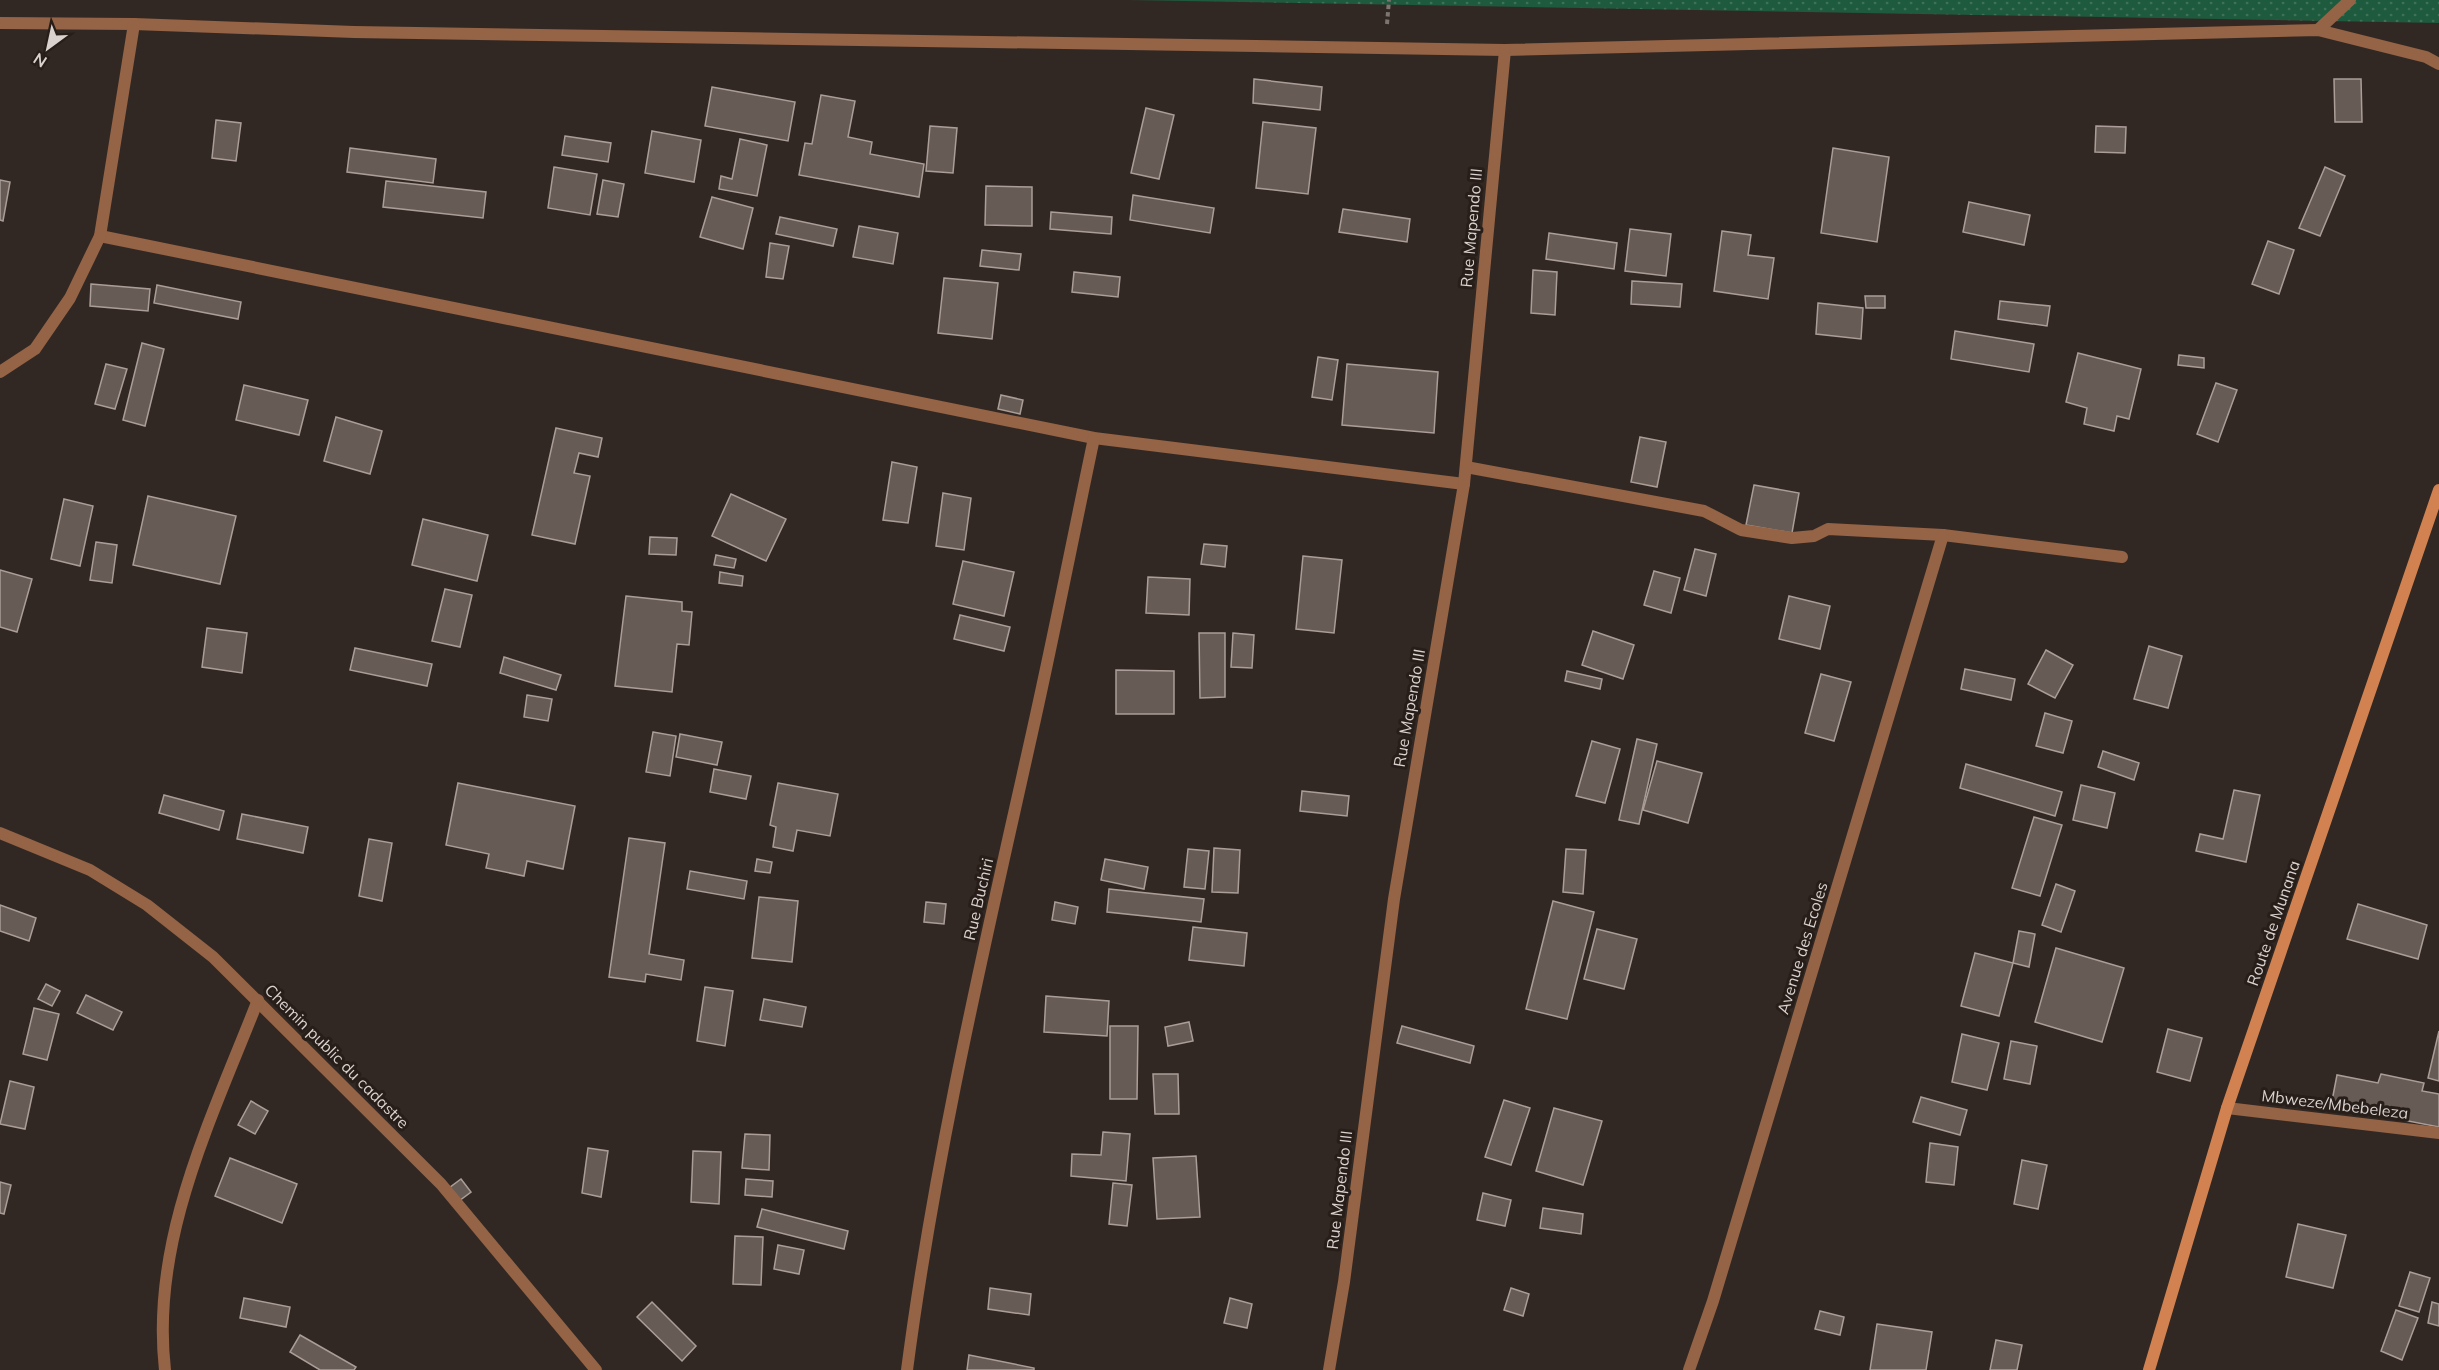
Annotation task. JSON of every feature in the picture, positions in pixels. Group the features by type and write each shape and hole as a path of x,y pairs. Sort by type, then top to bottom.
{"main road":[{"name":"Route de Munana","path":"2149,1370 2227,1108 2439,490"}],"street":[{"path":"2318,30 2350,0"},
{"path":"0,23 134,24 354,32 1505,50 2318,30 2426,57 2439,64"},
{"path":"0,372 34,348 70,298 100,236 134,24"},
{"name":"Rue Mapendo III","path":"1329,1370 1344,1282 1394,899 1464,484 1505,50"},
{"path":"100,236 1094,438 1464,484"},
{"name":"Rue Buchiri","path":"907,1370 916,1302 964,1033 1033,730 1094,438"},
{"path":"1466,467 1704,511 1741,530 1792,538 1814,536 1828,529 1944,536 2122,557"},
{"name":"Avenue des Ecoles","path":"1689,1370 1713,1301 1944,536"},
{"name":"Chemin public du cadastre","path":"0,833 90,870 147,905 213,957 441,1184 596,1370"},
{"path":"165,1370 162,1344 164,1289 170,1243 201,1145 258,1000"},
{"name":"Mbweze/Mbebeleza","path":"2227,1108 2439,1133"}],"green space":[{"path":"1129,0 2439,0 2439,23"}],"building":[{"path":"1254,79 1322,87 1320,110 1253,103"},
{"path":"2334,79 2361,79 2362,122 2335,122"},
{"path":"712,87 795,102 788,141 705,126"},
{"path":"821,95 855,101 848,137 872,142 870,154 924,164 919,197 799,175 805,143 812,144"},
{"path":"1146,108 1174,115 1159,179 1131,173"},
{"path":"216,120 241,123 236,161 212,158"},
{"path":"1263,122 1316,128 1308,194 1256,188"},
{"path":"930,126 957,128 953,173 926,171"},
{"path":"2096,126 2126,127 2125,153 2095,152"},
{"path":"652,131 701,140 694,182 645,173"},
{"path":"565,136 611,143 608,162 562,155"},
{"path":"740,139 767,145 757,196 719,189 721,176 732,179"},
{"path":"350,148 436,159 433,183 347,172"},
{"path":"1833,148 1889,157 1877,242 1821,233"},
{"path":"554,167 597,174 590,215 548,208"},
{"path":"2325,167 2345,176 2320,236 2299,228"},
{"path":"0,180 10,182 3,221 0,220"},
{"path":"603,180 624,184 618,217 597,214"},
{"path":"386,181 486,192 483,218 383,207"},
{"path":"986,186 1032,187 1032,226 985,225"},
{"path":"1133,195 1214,208 1210,233 1130,220"},
{"path":"712,197 753,208 743,249 700,237"},
{"path":"1969,202 2030,215 2024,245 1963,232"},
{"path":"1343,209 1410,219 1407,242 1339,232"},
{"path":"1051,212 1112,217 1111,234 1050,229"},
{"path":"780,217 837,229 833,246 776,234"},
{"path":"859,226 898,233 893,264 853,257"},
{"path":"1630,229 1671,234 1666,276 1625,271"},
{"path":"1722,231 1751,235 1748,255 1774,258 1768,299 1714,291"},
{"path":"1549,233 1617,243 1614,269 1546,259"},
{"path":"2268,241 2294,250 2279,294 2252,284"},
{"path":"770,243 789,246 783,279 766,277"},
{"path":"982,250 1021,254 1019,270 980,266"},
{"path":"1533,270 1557,272 1555,315 1531,313"},
{"path":"1074,272 1120,277 1118,297 1072,292"},
{"path":"944,278 998,283 992,339 938,333"},
{"path":"1632,281 1682,284 1680,307 1631,304"},
{"path":"91,284 150,289 148,311 90,306"},
{"path":"157,285 241,302 238,319 154,303"},
{"path":"1865,296 1885,296 1885,308 1866,308"},
{"path":"2000,301 2050,306 2047,326 1998,319"},
{"path":"1818,303 1863,308 1861,339 1816,334"},
{"path":"1955,331 2034,344 2029,372 1951,359"},
{"path":"142,343 164,349 145,426 123,420"},
{"path":"2078,353 2141,369 2129,419 2117,416 2114,431 2084,424 2087,408 2066,402"},
{"path":"2179,355 2204,358 2204,368 2178,365"},
{"path":"1318,357 1338,360 1332,400 1312,397"},
{"path":"106,364 127,369 115,409 95,404"},
{"path":"1347,364 1438,372 1434,433 1342,425"},
{"path":"2216,383 2237,390 2218,442 2197,434"},
{"path":"244,385 308,400 299,435 236,420"},
{"path":"1001,395 1023,400 1020,414 998,409"},
{"path":"336,417 382,431 370,474 324,461"},
{"path":"556,428 602,438 598,457 579,453 574,473 590,476 575,544 532,535"},
{"path":"1640,437 1666,442 1657,487 1631,482"},
{"path":"892,462 917,467 908,523 883,520"},
{"path":"1754,485 1799,493 1792,533 1746,525"},
{"path":"943,493 971,498 964,550 936,546"},
{"path":"731,494 786,519 766,561 712,536"},
{"path":"148,496 236,516 220,584 133,565"},
{"path":"64,499 93,506 80,566 51,559"},
{"path":"423,519 488,535 477,581 412,565"},
{"path":"650,537 677,538 676,555 649,554"},
{"path":"96,542 117,545 112,583 90,580"},
{"path":"1204,544 1227,546 1225,567 1201,564"},
{"path":"1695,549 1716,554 1706,596 1684,590"},
{"path":"716,555 736,559 734,568 714,565"},
{"path":"1303,556 1342,560 1334,633 1296,629"},
{"path":"963,561 1014,572 1004,616 953,604"},
{"path":"0,570 32,579 17,632 0,627"},
{"path":"1654,571 1680,578 1671,613 1644,605"},
{"path":"720,572 743,576 742,586 719,583"},
{"path":"1148,577 1190,579 1189,615 1146,613"},
{"path":"445,589 472,595 460,647 432,641"},
{"path":"626,596 682,602 682,611 692,612 689,645 677,644 672,692 615,686"},
{"path":"1789,596 1830,606 1820,649 1779,639"},
{"path":"960,615 1010,627 1004,651 954,639"},
{"path":"207,628 247,633 242,673 202,667"},
{"path":"1593,631 1634,645 1623,679 1582,665"},
{"path":"1199,633 1225,633 1225,697 1200,698"},
{"path":"1233,633 1254,635 1252,668 1231,667"},
{"path":"2149,646 2182,656 2168,708 2134,699"},
{"path":"355,648 432,664 427,686 350,670"},
{"path":"2046,650 2073,665 2055,698 2028,684"},
{"path":"504,657 561,675 556,690 500,673"},
{"path":"1965,669 2015,679 2011,700 1961,689"},
{"path":"1116,670 1174,671 1174,714 1116,714"},
{"path":"1567,671 1602,679 1600,689 1565,681"},
{"path":"1821,674 1851,682 1834,741 1805,733"},
{"path":"527,695 552,699 548,721 524,717"},
{"path":"2045,713 2072,721 2063,753 2036,746"},
{"path":"653,732 676,736 670,776 646,772"},
{"path":"680,734 722,742 717,765 676,757"},
{"path":"1637,739 1657,744 1639,824 1619,820"},
{"path":"1592,741 1620,749 1605,803 1576,796"},
{"path":"2103,751 2139,763 2134,780 2098,767"},
{"path":"1657,761 1702,773 1688,823 1643,810"},
{"path":"1966,764 2062,792 2055,816 1960,788"},
{"path":"714,769 751,776 746,799 710,792"},
{"path":"458,783 575,806 563,869 527,861 524,876 486,868 489,854 446,845"},
{"path":"778,783 838,794 830,836 797,830 793,851 773,847 776,827 770,825"},
{"path":"2081,785 2115,793 2107,828 2073,820"},
{"path":"2234,790 2260,795 2246,862 2196,851 2200,834 2223,839"},
{"path":"1302,791 1349,796 1347,816 1300,811"},
{"path":"164,795 224,811 219,830 159,813"},
{"path":"242,814 308,827 303,853 237,839"},
{"path":"2034,817 2062,825 2040,896 2012,888"},
{"path":"629,838 665,843 649,954 684,960 681,980 646,974 645,982 609,977"},
{"path":"369,839 392,843 382,901 359,896"},
{"path":"1214,848 1240,850 1238,893 1212,892"},
{"path":"1188,849 1209,851 1205,889 1184,887"},
{"path":"1566,849 1586,850 1583,894 1563,892"},
{"path":"757,859 772,862 770,873 755,871"},
{"path":"1105,859 1148,867 1144,889 1101,880"},
{"path":"690,871 747,881 744,899 687,889"},
{"path":"2056,884 2075,891 2061,932 2042,925"},
{"path":"1109,889 1204,899 1201,922 1107,912"},
{"path":"759,897 798,901 792,962 752,958"},
{"path":"1553,901 1594,912 1567,1019 1526,1009"},
{"path":"926,902 946,904 944,924 924,922"},
{"path":"1055,902 1078,907 1075,924 1052,920"},
{"path":"2358,904 2427,925 2418,959 2347,939"},
{"path":"0,905 36,918 29,941 0,931"},
{"path":"1193,927 1247,933 1244,966 1189,960"},
{"path":"1597,929 1637,939 1624,989 1584,979"},
{"path":"2019,931 2035,934 2029,967 2013,963"},
{"path":"2056,948 2124,968 2102,1042 2035,1022"},
{"path":"1975,953 2013,963 1999,1016 1961,1006"},
{"path":"46,984 60,991 52,1006 38,999"},
{"path":"705,987 733,991 725,1046 697,1041"},
{"path":"86,995 122,1012 113,1030 77,1013"},
{"path":"1046,996 1109,1001 1107,1036 1044,1032"},
{"path":"764,999 806,1007 802,1027 760,1020"},
{"path":"34,1008 59,1014 47,1060 23,1054"},
{"path":"1189,1022 1193,1041 1168,1046 1165,1027"},
{"path":"1110,1026 1138,1026 1137,1099 1110,1099"},
{"path":"1402,1026 1474,1046 1470,1063 1397,1043"},
{"path":"2168,1029 2202,1038 2190,1081 2157,1072"},
{"path":"2439,1031 2439,1081 2428,1078"},
{"path":"1962,1034 1999,1043 1987,1090 1952,1082"},
{"path":"2011,1041 2037,1046 2030,1084 2004,1079"},
{"path":"1153,1074 1178,1074 1179,1114 1155,1114"},
{"path":"2381,1074 2424,1083 2422,1091 2439,1094 2439,1127 2331,1106 2337,1075 2378,1083"},
{"path":"10,1081 34,1087 25,1129 0,1124"},
{"path":"1921,1097 1967,1110 1960,1135 1913,1122"},
{"path":"1504,1100 1530,1108 1511,1165 1485,1157"},
{"path":"251,1101 268,1111 255,1134 238,1125"},
{"path":"1554,1108 1602,1121 1583,1185 1536,1171"},
{"path":"1103,1132 1130,1134 1126,1181 1071,1176 1072,1154 1101,1155"},
{"path":"745,1134 770,1135 769,1170 742,1168"},
{"path":"1930,1143 1958,1147 1954,1185 1926,1182"},
{"path":"588,1148 608,1151 601,1197 582,1193"},
{"path":"693,1151 721,1152 719,1204 691,1202"},
{"path":"1196,1156 1200,1217 1157,1219 1153,1158"},
{"path":"230,1158 297,1184 282,1223 215,1196"},
{"path":"2022,1160 2047,1165 2038,1209 2014,1204"},
{"path":"461,1179 471,1192 459,1201 449,1188"},
{"path":"746,1179 773,1181 772,1197 745,1195"},
{"path":"0,1182 11,1185 4,1214 0,1213"},
{"path":"1113,1183 1132,1185 1127,1226 1109,1224"},
{"path":"1483,1193 1511,1200 1505,1226 1477,1220"},
{"path":"1543,1208 1583,1214 1581,1234 1540,1228"},
{"path":"762,1209 848,1231 844,1249 757,1227"},
{"path":"2298,1224 2346,1235 2333,1288 2286,1277"},
{"path":"735,1236 763,1237 761,1285 733,1284"},
{"path":"778,1245 804,1250 799,1274 774,1269"},
{"path":"2410,1272 2430,1278 2419,1312 2399,1306"},
{"path":"990,1288 1031,1294 1029,1315 988,1309"},
{"path":"1511,1288 1529,1294 1523,1316 1504,1310"},
{"path":"244,1298 290,1307 286,1327 240,1318"},
{"path":"1230,1298 1252,1304 1247,1328 1224,1323"},
{"path":"652,1302 696,1346 682,1361 637,1317"},
{"path":"2432,1302 2439,1304 2439,1326 2428,1323"},
{"path":"2396,1310 2418,1318 2402,1360 2381,1351"},
{"path":"1820,1311 1844,1317 1840,1335 1815,1329"},
{"path":"1877,1324 1932,1332 1926,1370 1870,1370"},
{"path":"300,1335 356,1367 354,1370 320,1370 290,1352"},
{"path":"1996,1340 2022,1345 2017,1370 1990,1370"},
{"path":"969,1355 1034,1368 1034,1370 967,1370"}]}
